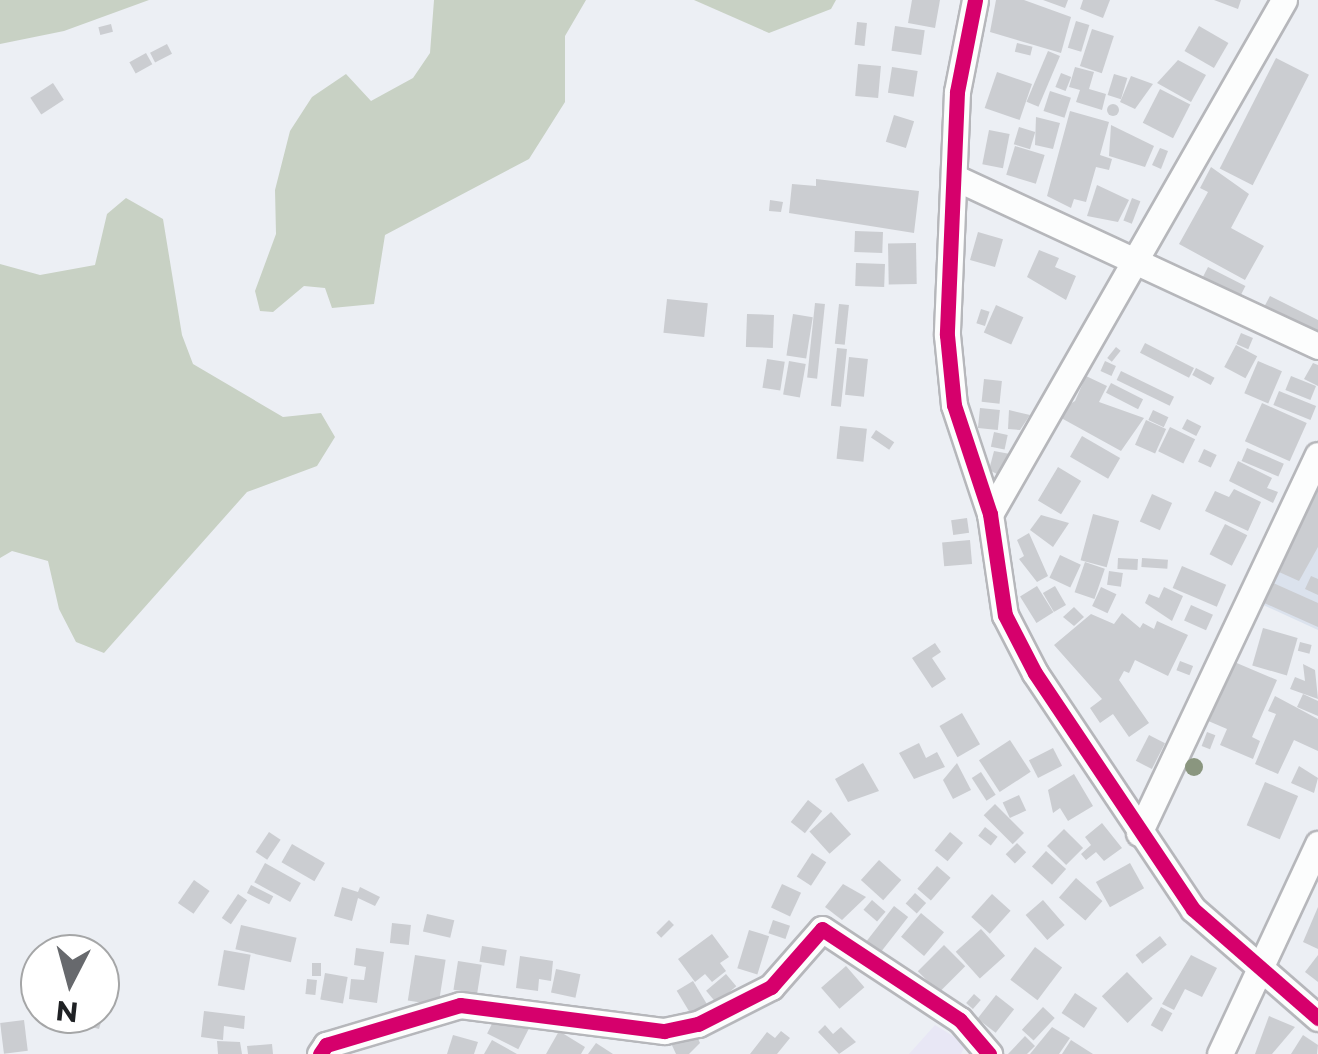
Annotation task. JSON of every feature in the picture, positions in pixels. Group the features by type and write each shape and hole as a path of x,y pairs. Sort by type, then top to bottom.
{"street":[{"path":"976,0 957,92 948,336 954,405 990,514 1005,615 1035,673 1193,910 1318,1018"},
{"path":"990,514 1284,0"},
{"path":"956,178 1318,346"},
{"path":"1140,833 1318,454"},
{"path":"1220,1054 1318,844"},
{"path":"320,1054 326,1045 460,1005 664,1031 698,1024 770,986 822,929 960,1020 989,1054"}],"shaded area":[{"path":"0,0 149,0 64,31 0,44"},
{"path":"434,0 586,0 565,36 565,102 529,159 385,235 374,304 332,308 325,288 304,286 273,312 260,311 255,291 276,234 275,190 290,131 312,97 346,74 371,101 413,78 430,53"},
{"path":"694,0 836,0 831,9 769,33"},
{"path":"126,198 163,219 182,335 193,364 283,417 321,413 335,437 317,466 247,492 104,653 76,642 59,609 48,561 12,551 0,558 0,264 40,275 95,265 107,214"},
{"path":"1318,474 1318,630 1259,603"},
{"path":"935,1025 966,1044 961,1054 909,1054"}],"building":[{"path":"912,0 940,0 935,28 908,23"},
{"path":"996,0 1024,0 1071,17 1061,53 990,32"},
{"path":"1043,0 1068,0 1065,8"},
{"path":"1083,0 1110,0 1103,18 1080,9"},
{"path":"1214,0 1241,0 1238,9"},
{"path":"1076,21 1089,25 1081,52 1068,48"},
{"path":"857,22 867,23 865,46 855,45"},
{"path":"111,24 113,32 100,35 98,27"},
{"path":"895,26 925,30 921,55 892,51"},
{"path":"1199,26 1228,43 1214,68 1184,51"},
{"path":"1092,29 1114,36 1102,73 1080,66"},
{"path":"1017,43 1033,47 1030,56 1015,52"},
{"path":"167,44 172,54 155,62 150,53"},
{"path":"1048,51 1060,56 1038,107 1027,102"},
{"path":"146,53 152,64 136,74 129,62"},
{"path":"1276,58 1309,75 1253,185 1220,168"},
{"path":"1178,60 1206,75 1191,102 1157,83"},
{"path":"858,64 881,66 878,98 855,96"},
{"path":"892,67 918,71 914,97 888,93"},
{"path":"1075,67 1094,72 1089,89 1106,94 1102,110 1076,102 1080,90 1069,87"},
{"path":"997,72 1032,84 1020,120 985,108"},
{"path":"1061,73 1071,77 1066,91 1055,87"},
{"path":"1114,74 1127,78 1121,99 1108,95"},
{"path":"1131,76 1153,84 1135,109 1120,102"},
{"path":"53,83 64,100 41,114 30,98"},
{"path":"1160,89 1190,104 1173,138 1143,123"},
{"path":"1050,91 1071,98 1064,118 1044,111"},
{"path":"1113,104 1119,110 1113,116 1107,110"},
{"path":"1070,111 1109,122 1100,155 1112,159 1109,170 1096,167 1086,202 1074,199 1071,208 1047,196"},
{"path":"894,115 914,121 906,148 886,142"},
{"path":"1036,117 1060,123 1053,149 1035,145"},
{"path":"1111,125 1154,146 1145,167 1109,156"},
{"path":"1019,127 1035,132 1030,149 1014,144"},
{"path":"989,130 1010,134 1003,168 982,164"},
{"path":"1015,146 1045,155 1036,184 1006,175"},
{"path":"1160,148 1168,151 1161,169 1152,165"},
{"path":"1211,167 1249,194 1231,228 1264,246 1245,280 1179,244 1208,192 1200,188"},
{"path":"816,179 919,191 914,233 789,213 792,184 816,186"},
{"path":"1097,185 1129,200 1118,222 1087,216"},
{"path":"1132,198 1140,201 1132,224 1123,220"},
{"path":"770,200 783,202 781,212 769,211"},
{"path":"855,231 883,232 882,253 854,252"},
{"path":"978,232 1003,239 995,267 970,260"},
{"path":"888,243 916,243 917,284 889,284"},
{"path":"1039,250 1059,258 1055,267 1076,276 1066,300 1027,277"},
{"path":"856,263 885,264 884,287 855,286"},
{"path":"1208,267 1245,286 1239,299 1202,279"},
{"path":"1270,296 1318,320 1318,336 1263,309"},
{"path":"667,299 708,303 704,337 663,333"},
{"path":"815,303 825,304 817,379 807,378"},
{"path":"839,304 849,305 845,345 835,344"},
{"path":"996,305 1023,317 1011,345 984,332"},
{"path":"981,309 990,312 985,326 976,323"},
{"path":"747,314 774,315 773,348 746,347"},
{"path":"793,314 813,317 806,359 786,355"},
{"path":"1241,333 1253,338 1248,349 1236,344"},
{"path":"1145,343 1194,368 1189,378 1140,353"},
{"path":"1236,345 1257,356 1245,378 1224,367"},
{"path":"1116,347 1121,351 1112,362 1107,358"},
{"path":"837,348 847,349 841,407 831,406"},
{"path":"849,357 868,359 864,397 845,395"},
{"path":"767,359 785,362 780,390 762,388"},
{"path":"789,361 806,364 800,397 783,394"},
{"path":"1105,361 1116,366 1111,376 1101,371"},
{"path":"1258,361 1282,371 1268,403 1244,393"},
{"path":"1313,363 1318,365 1318,386 1304,379"},
{"path":"1196,368 1215,378 1211,385 1192,375"},
{"path":"1121,371 1174,397 1170,406 1117,380"},
{"path":"1086,376 1107,386 1099,402 1144,418 1121,451 1063,419 1060,410 1075,401"},
{"path":"1291,376 1316,386 1310,400 1285,390"},
{"path":"984,379 1002,381 999,404 982,402"},
{"path":"1111,383 1143,399 1138,409 1106,393"},
{"path":"1279,391 1316,406 1310,420 1273,405"},
{"path":"1262,403 1307,423 1290,461 1245,441"},
{"path":"980,408 1000,410 998,430 978,428"},
{"path":"1009,410 1030,415 1020,430 1008,429"},
{"path":"1153,410 1168,417 1164,427 1148,420"},
{"path":"1187,419 1201,426 1196,436 1182,429"},
{"path":"1146,420 1166,429 1155,454 1135,445"},
{"path":"840,426 867,429 863,462 837,459"},
{"path":"1170,427 1195,439 1183,464 1158,451"},
{"path":"876,430 894,442 889,450 871,437"},
{"path":"994,432 1008,435 1005,450 991,447"},
{"path":"1082,436 1120,458 1108,479 1070,457"},
{"path":"1247,448 1284,464 1278,477 1242,461"},
{"path":"1204,449 1217,455 1211,468 1198,462"},
{"path":"994,451 1010,454 997,474 989,470"},
{"path":"1238,461 1272,478 1267,488 1278,492 1273,503 1229,481"},
{"path":"1058,467 1081,481 1061,514 1038,500"},
{"path":"1318,486 1318,547 1299,581 1279,572"},
{"path":"1234,489 1261,502 1248,531 1205,511 1215,491 1229,497"},
{"path":"1152,494 1172,503 1160,530 1140,521"},
{"path":"1093,514 1119,521 1107,567 1081,560"},
{"path":"1041,515 1069,523 1053,547 1030,530"},
{"path":"967,518 969,533 953,535 951,520"},
{"path":"1225,524 1247,535 1232,566 1210,554"},
{"path":"1029,533 1048,576 1037,582 1019,559 1024,556 1017,540"},
{"path":"970,540 972,564 944,566 942,542"},
{"path":"1060,555 1081,565 1070,587 1049,578"},
{"path":"1118,558 1138,559 1137,570 1117,569"},
{"path":"1142,558 1168,560 1167,569 1141,567"},
{"path":"1085,562 1105,569 1094,599 1075,592"},
{"path":"1182,566 1226,585 1217,607 1173,588"},
{"path":"1109,571 1123,573 1121,587 1107,585"},
{"path":"1311,576 1318,579 1318,595 1305,589"},
{"path":"1271,582 1318,603 1318,627 1262,602"},
{"path":"1037,586 1053,612 1036,623 1020,597"},
{"path":"1055,586 1066,605 1054,612 1043,593"},
{"path":"1101,587 1116,594 1108,613 1092,606"},
{"path":"1164,587 1183,596 1172,621 1145,603 1149,594 1159,598"},
{"path":"1191,605 1213,615 1206,630 1184,621"},
{"path":"1074,607 1084,617 1074,626 1063,617"},
{"path":"1122,613 1140,628 1143,623 1154,629 1157,621 1188,635 1168,676 1135,660 1129,673 1124,671 1119,680 1149,723 1129,737 1113,714 1100,723 1090,708 1102,699 1054,645 1091,614 1114,624"},
{"path":"1263,628 1298,638 1287,675 1252,665"},
{"path":"1300,642 1312,645 1309,654 1298,651"},
{"path":"935,643 941,652 932,658 946,679 932,688 912,658"},
{"path":"1180,661 1193,666 1189,675 1176,670"},
{"path":"1232,661 1277,680 1252,737 1260,741 1253,759 1220,745 1227,729 1206,720"},
{"path":"1303,664 1315,670 1318,699 1290,689 1295,677 1305,681"},
{"path":"1303,694 1318,701 1318,716 1297,707"},
{"path":"1275,696 1318,719 1318,751 1294,740 1278,774 1255,764 1276,714 1268,711"},
{"path":"962,713 980,744 957,757 939,726"},
{"path":"1207,732 1215,735 1210,749 1202,746"},
{"path":"1149,735 1165,743 1152,769 1136,761"},
{"path":"1010,740 1031,772 1000,792 979,760"},
{"path":"919,743 926,758 937,752 945,767 914,779 899,753"},
{"path":"1053,748 1062,766 1038,778 1029,760"},
{"path":"863,763 879,791 848,802 835,779"},
{"path":"957,763 971,790 953,799 943,780"},
{"path":"1299,766 1318,778 1314,793 1291,783"},
{"path":"981,772 996,795 986,801 972,778"},
{"path":"1074,774 1093,806 1068,821 1060,808 1053,813 1048,790"},
{"path":"1265,782 1298,796 1280,839 1247,825"},
{"path":"1019,795 1026,810 1010,818 1003,803"},
{"path":"808,800 822,811 805,833 791,822"},
{"path":"995,804 1024,833 1013,844 984,815"},
{"path":"831,812 851,834 830,854 809,831"},
{"path":"1102,823 1122,848 1104,861 1096,852 1086,860 1081,854 1091,845 1085,837"},
{"path":"985,827 998,837 991,846 978,836"},
{"path":"1064,829 1083,848 1066,865 1047,846"},
{"path":"269,832 281,840 267,860 256,852"},
{"path":"950,832 963,843 948,861 935,850"},
{"path":"1017,843 1026,852 1015,864 1006,854"},
{"path":"292,844 325,863 314,881 282,862"},
{"path":"1046,851 1066,869 1052,885 1032,867"},
{"path":"812,853 826,862 811,886 797,876"},
{"path":"879,860 901,880 883,900 861,880"},
{"path":"265,863 301,883 290,902 254,882"},
{"path":"1130,863 1144,888 1110,907 1096,882"},
{"path":"937,866 951,878 931,900 917,889"},
{"path":"1076,878 1102,901 1085,921 1059,898"},
{"path":"194,880 210,891 194,914 178,903"},
{"path":"782,884 801,893 790,916 771,908"},
{"path":"843,884 866,897 842,920 825,907"},
{"path":"251,885 273,896 269,904 247,893"},
{"path":"342,887 358,892 360,887 380,897 375,906 358,898 352,921 334,916"},
{"path":"915,893 926,903 917,913 906,903"},
{"path":"238,894 247,900 231,924 222,918"},
{"path":"992,894 1011,911 990,934 971,917"},
{"path":"872,900 886,912 877,922 863,910"},
{"path":"1043,900 1065,925 1047,940 1026,915"},
{"path":"894,906 908,917 880,953 866,941"},
{"path":"1318,907 1318,949 1303,942"},
{"path":"921,913 944,932 924,956 901,937"},
{"path":"427,914 454,920 450,938 423,932"},
{"path":"669,920 674,925 661,938 656,933"},
{"path":"773,920 790,926 785,939 768,933"},
{"path":"392,923 411,925 409,945 390,943"},
{"path":"241,925 297,938 291,962 235,949"},
{"path":"981,929 1005,956 980,979 956,952"},
{"path":"749,930 769,936 757,974 737,968"},
{"path":"712,934 729,957 720,963 726,971 712,982 705,974 695,982 678,959"},
{"path":"1160,936 1167,945 1142,964 1136,955"},
{"path":"944,945 965,966 939,992 918,971"},
{"path":"482,946 507,950 504,966 479,962"},
{"path":"1035,947 1062,967 1037,1000 1010,980"},
{"path":"356,948 384,952 377,1003 349,999 351,979 364,980 366,967 354,965"},
{"path":"224,950 251,955 244,990 218,985"},
{"path":"415,955 446,960 438,1005 408,1000"},
{"path":"1191,955 1217,968 1202,997 1185,989 1174,1010 1162,1004"},
{"path":"1318,955 1318,982 1305,972"},
{"path":"520,956 553,961 551,981 539,979 538,991 516,988"},
{"path":"458,961 482,965 477,993 453,990"},
{"path":"312,963 321,963 321,976 312,976"},
{"path":"846,966 864,987 839,1009 821,988"},
{"path":"556,969 580,974 575,998 551,992"},
{"path":"1127,972 1153,999 1128,1023 1102,996"},
{"path":"325,973 348,977 343,1004 320,1000"},
{"path":"726,974 736,986 716,1003 706,991"},
{"path":"307,979 317,980 315,995 305,994"},
{"path":"693,981 709,1008 693,1017 677,991"},
{"path":"1075,993 1097,1008 1084,1028 1062,1013"},
{"path":"974,994 981,1000 973,1009 966,1003"},
{"path":"996,995 1014,1009 996,1033 978,1019"},
{"path":"1043,1007 1055,1018 1034,1041 1022,1030"},
{"path":"1161,1007 1172,1013 1162,1032 1151,1025"},
{"path":"204,1011 245,1016 244,1029 224,1026 223,1040 201,1037"},
{"path":"498,1012 529,1028 518,1049 487,1033"},
{"path":"1269,1016 1295,1027 1272,1054 1255,1054"},
{"path":"20,1020 20,1034 26,1034 28,1051 4,1054 0,1023"},
{"path":"825,1025 833,1034 841,1027 856,1042 839,1054 818,1032"},
{"path":"1052,1027 1070,1038 1059,1054 1030,1054"},
{"path":"694,1030 700,1043 689,1054 676,1054 670,1041"},
{"path":"559,1031 585,1047 581,1054 546,1054"},
{"path":"781,1031 790,1038 777,1054 750,1054 767,1032 775,1038"},
{"path":"453,1035 478,1042 474,1054 447,1054"},
{"path":"1303,1035 1318,1045 1317,1054 1291,1054"},
{"path":"1025,1036 1035,1046 1027,1054 1008,1054"},
{"path":"492,1040 517,1054 484,1054"},
{"path":"1071,1040 1093,1054 1062,1054"},
{"path":"217,1041 240,1042 242,1054 218,1054"},
{"path":"596,1043 613,1054 588,1054"},
{"path":"272,1044 273,1054 248,1054 247,1046"}],"cycle path":[{"path":"975,0 957,92 947,335 954,405 990,514 1005,615 1035,673 1193,909 1318,1018"},
{"path":"320,1054 326,1045 460,1005 664,1031 698,1024 771,987 822,929 960,1020 989,1054"}]}
